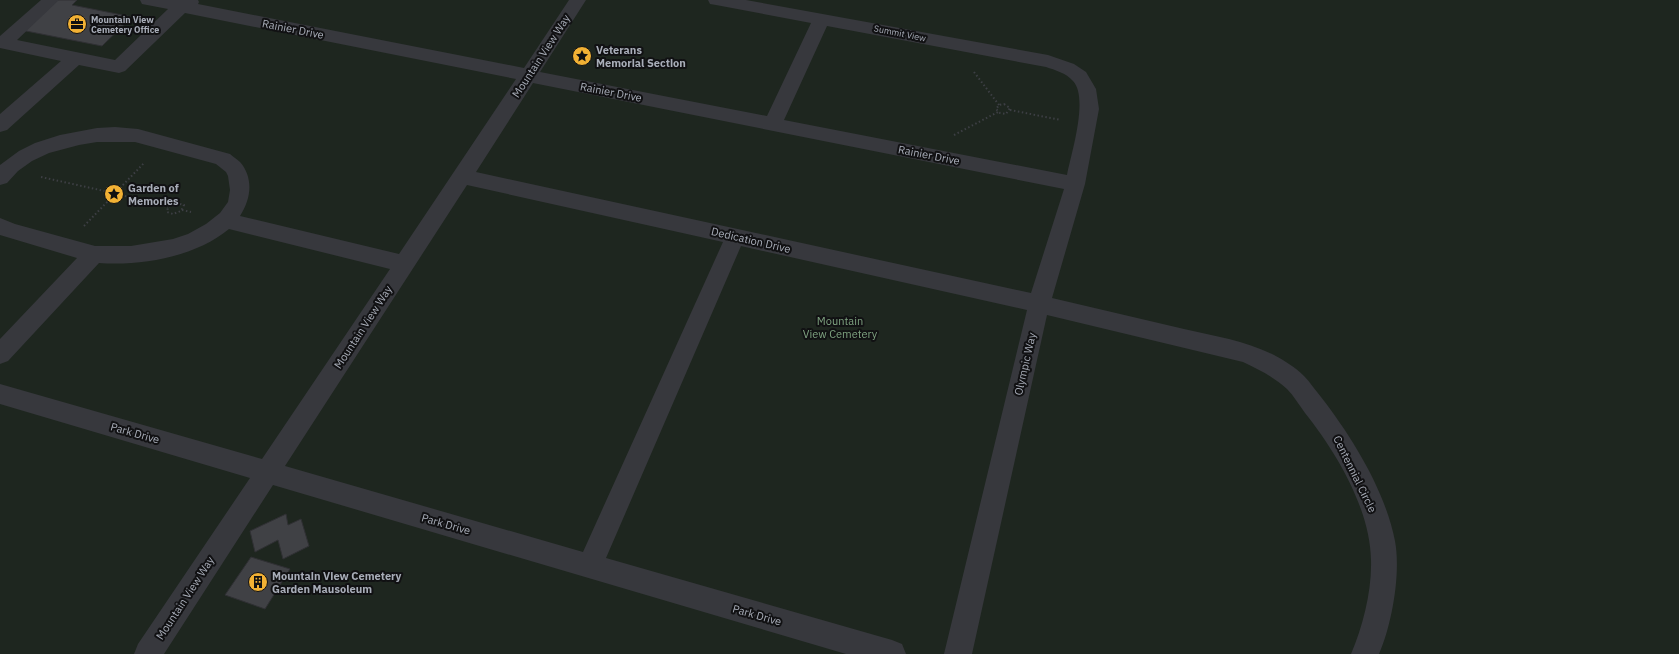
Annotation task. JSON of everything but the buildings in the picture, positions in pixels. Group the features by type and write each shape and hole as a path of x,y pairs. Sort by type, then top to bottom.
{"lane":[{"path":"51,0 3,43 118,67 187,3"},
{"name":"Rainier Drive","path":"148,0 187,3 528,75 1075,184"},
{"name":"Mountain View Way","path":"148,654 578,0"},
{"name":"Summit View","path":"716,0 1048,61 1068,67 1081,76"},
{"path":"772,124 822,19"},
{"path":"0,125 74,59"},
{"name":"Olympic Way","path":"958,654 1039,304 1075,184 1090,109 1089,97 1081,76"},
{"path":"0,226 10,231 94,254 130,255 175,247 197,238 225,220 235,210 238,200 239,179 234,168 223,159 132,135 109,134 62,141 39,150 5,169"},
{"name":"Dedication Drive","path":"462,176 1039,304"},
{"path":"225,220 404,264"},
{"path":"590,566 735,237"},
{"path":"0,354 94,254"},
{"name":"Centennial Circle","path":"1039,304 1246,353 1262,359 1295,381 1334,431 1353,466 1378,521 1384,558 1381,594 1374,628 1365,654"},
{"name":"Park Drive","path":"0,394 892,654"}],"path":[{"path":"951,43 999,105"},
{"path":"999,105 1006,105 1010,110 1087,125"},
{"path":"998,112 996,107 999,105"},
{"path":"920,153 998,112 1006,114 1010,110"},
{"path":"110,199 107,196 109,192 115,188 120,188 163,143"},
{"path":"5,169 109,192"},
{"path":"65,246 110,199 121,195 123,190 120,188"},
{"path":"121,195 168,207 178,202 184,205 181,211 173,214 167,212 168,207"}],"green space":[{"name":"Mountain View Cemetery","path":"0,0 1679,0 1679,654 0,654"}],"place":[{"name":"Mountain View Cemetery Office","path":"77,24"},
{"name":"Veterans Memorial Section","path":"582,56"},
{"name":"Garden of Memories","path":"114,194"},
{"name":"Mountain View Cemetery Garden Mausoleum","path":"258,582"}]}
